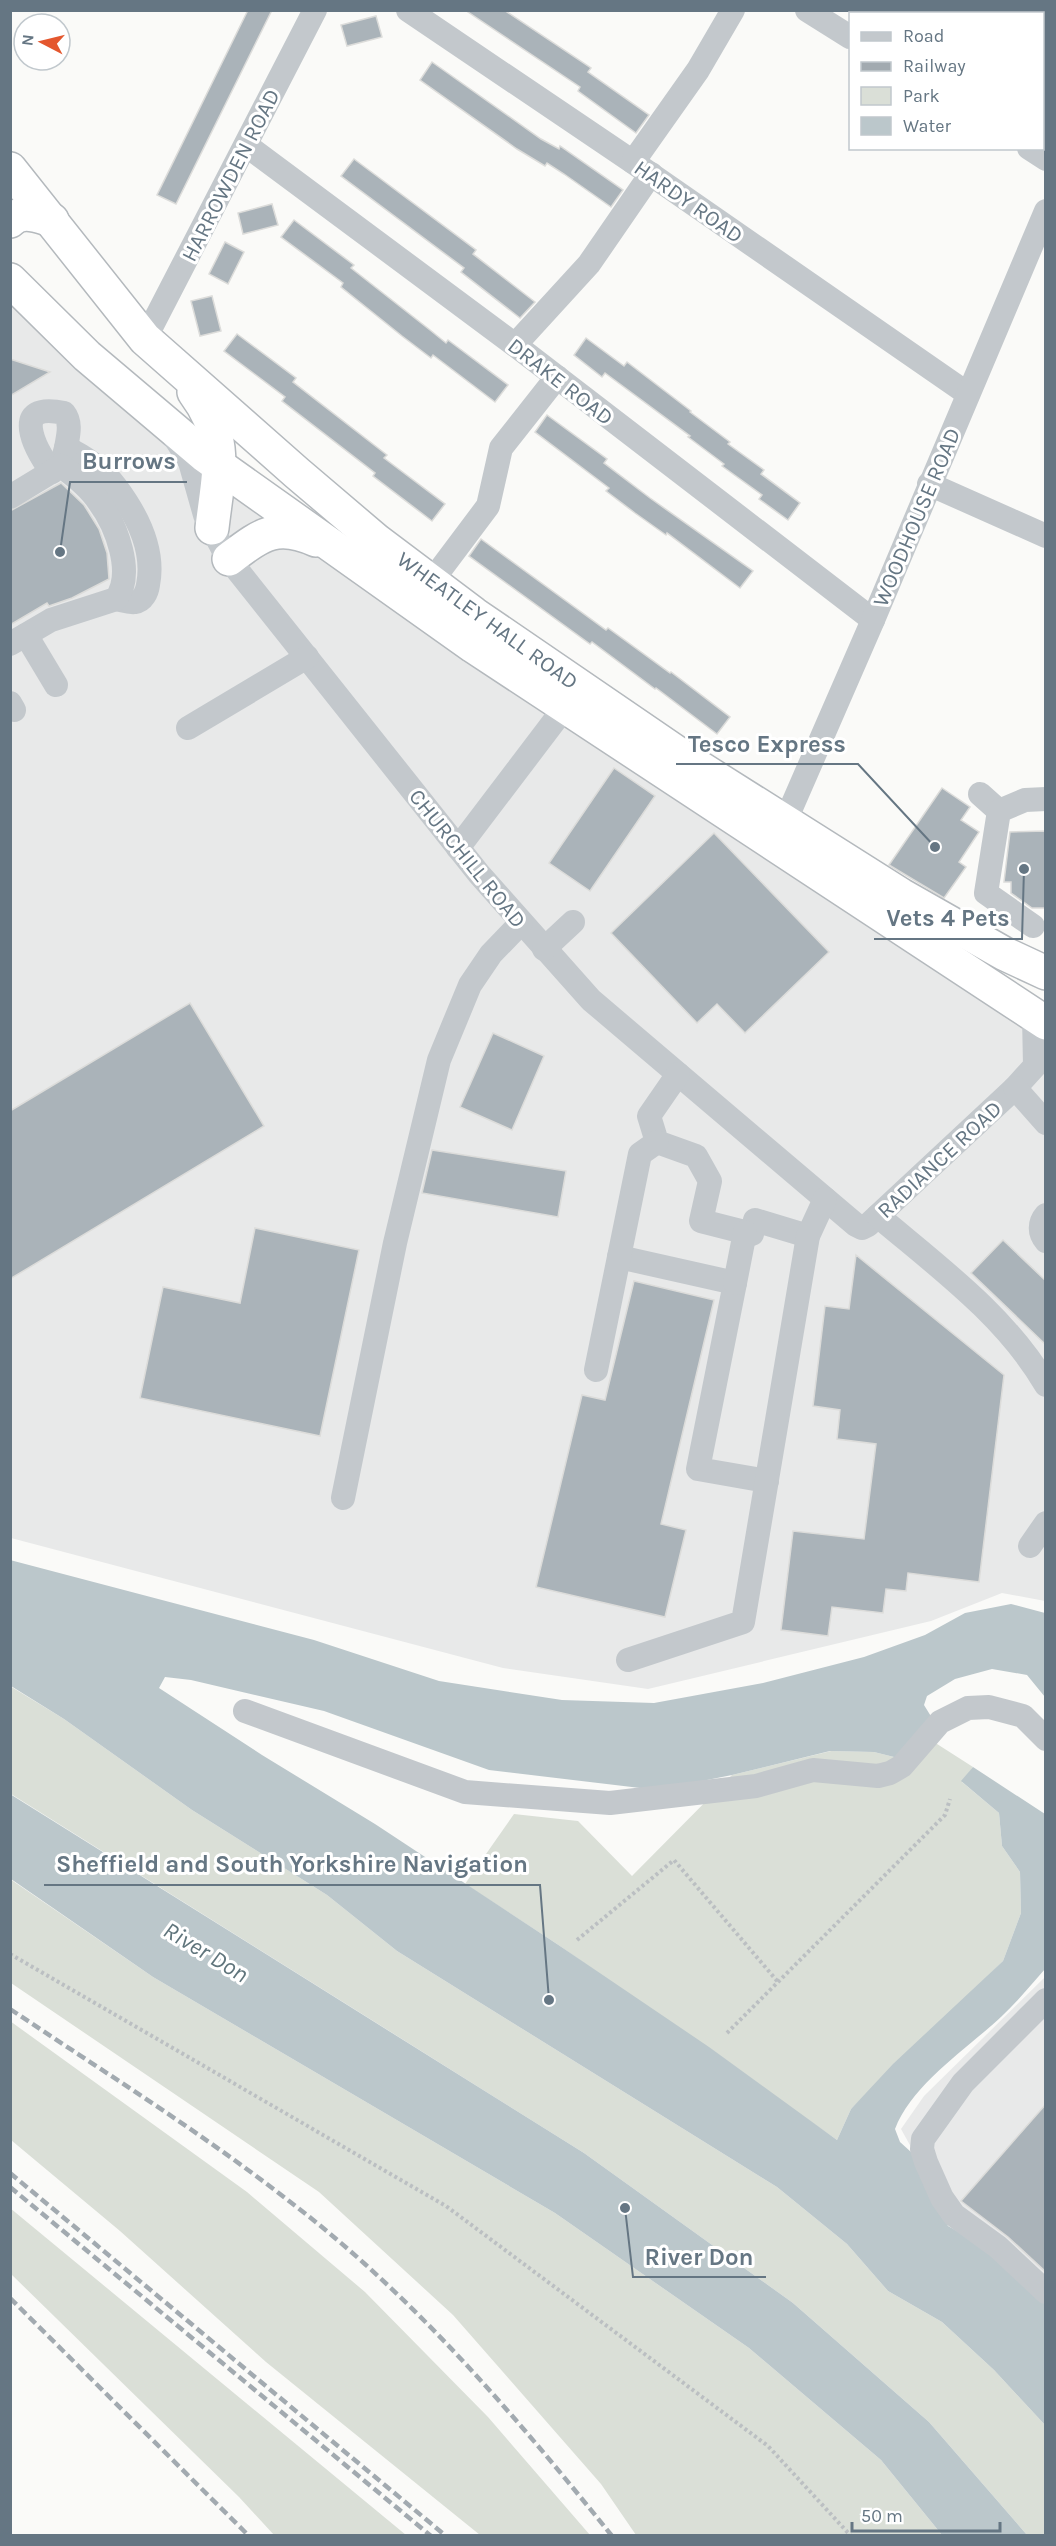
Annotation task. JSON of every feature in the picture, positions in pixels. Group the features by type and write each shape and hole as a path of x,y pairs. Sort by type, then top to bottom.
{"highway":[{"name":"WHEATLEY HALL ROAD","path":"10,169 152,344 297,473 431,582 689,761 901,896 1046,974"},
{"path":"10,220 16,214 25,213 52,220"},
{"path":"10,262 15,274 44,314"},
{"name":"WHEATLEY HALL ROAD","path":"10,280 87,356 204,455 473,646 1040,1020"},
{"path":"10,291 44,314"},
{"path":"152,344 205,408 219,441 219,465 212,528"},
{"path":"229,559 267,532 282,531 308,537 342,553"}],"street":[{"name":"HARROWDEN ROAD","path":"152,344 246,145 315,10"},
{"name":"HARDY ROAD","path":"408,10 642,168 968,394"},
{"path":"515,345 589,264 733,10"},
{"path":"807,10 849,37"},
{"name":"DRAKE ROAD","path":"246,145 515,345 873,620"},
{"path":"1032,150 1046,159"},
{"path":"10,204 52,220"},
{"name":"WOODHOUSE ROAD","path":"785,822 1046,211"},
{"path":"431,582 488,506 501,448 556,377"},
{"name":"CHURCHILL ROAD","path":"159,417 190,462 205,515 229,559 458,848 544,949 591,1000 825,1199 870,1222 976,1300 1034,1364 1046,1385"},
{"path":"11,495 59,462 100,503 116,534 124,566 122,591 116,599 51,620 18,640 57,685"},
{"path":"929,484 1046,536"},
{"path":"189,728 307,657"},
{"path":"458,848 565,707"},
{"path":"980,794 999,811"},
{"path":"999,811 1025,800 1046,800"},
{"path":"999,811 986,893 1033,926"},
{"path":"544,949 573,922"},
{"path":"343,1498 395,1244 439,1060 470,986 491,954 521,923"},
{"name":"RADIANCE ROAD","path":"870,1222 1040,1065 1040,1020"},
{"path":"657,1142 649,1116 678,1074"},
{"name":"RADIANCE ROAD","path":"1015,1088 1046,1123"},
{"path":"657,1142 696,1156 710,1181 701,1221 753,1234 755,1221 808,1236"},
{"path":"596,1370 640,1154 657,1142"},
{"path":"628,1660 743,1622 808,1236 825,1199"},
{"path":"1046,1215 1040,1226 1041,1236 1046,1241"},
{"path":"745,1232 698,1469 766,1481"},
{"path":"619,1257 735,1283"},
{"path":"1030,1546 1046,1523"},
{"path":"245,1711 465,1792 610,1803 756,1786 813,1770 878,1776 891,1773 902,1766 940,1722 968,1708 988,1707 1023,1716 1046,1739"},
{"path":"1046,2000 963,2084 922,2139 922,2150 942,2198 954,2215 998,2247 1046,2292"}],"path":[{"path":"727,2033 945,1815 950,1799"},
{"path":"577,1940 674,1860 778,1982"},
{"path":"10,1953 446,2206 768,2446 851,2535"}],"shaded area":[{"path":"11,280 87,356 1045,1023 1045,1601 1002,1593 931,1621 648,1689 503,1668 11,1538"},
{"path":"1045,1977 1045,2294 953,2223 901,2129 924,2096"}],"green space":[{"path":"10,1686 64,1719 192,1810 327,1895 397,1951 777,2187 847,2244 888,2291 942,2322 994,2370 1045,2425 1045,2535 1027,2535 929,2422 793,2303 584,2153 11,1794"},
{"path":"923,1735 973,1767 962,1782 999,1813 1002,1846 1020,1872 1021,1913 1003,1961 851,2109 837,2140 557,1944 465,1884 514,1814 578,1821 632,1876 732,1775 831,1751 874,1752 898,1758"},
{"path":"10,1879 153,1977 555,2213 749,2348 881,2460 942,2535 636,2535 601,2484 453,2315 319,2192 11,1983"},
{"path":"10,2021 247,2192 365,2292 488,2417 590,2535 480,2535 266,2362 120,2231 11,2140"},
{"path":"10,2208 406,2535 274,2535 239,2497 11,2274"}],"water":[{"path":"10,1560 314,1640 439,1681 562,1700 654,1703 763,1683 864,1657 925,1635 965,1613 1011,1604 1045,1613 1045,1697 1027,1675 992,1669 955,1679 927,1696 924,1705 932,1718 898,1758 874,1752 830,1751 732,1775 657,1790 489,1770 324,1711 191,1680 165,1677 159,1688 262,1755 375,1824 557,1944 709,2047 837,2140 851,2109 893,2064 1003,1961 1021,1913 1020,1872 1002,1846 999,1813 961,1781 973,1767 1045,1814 1045,1969 1002,2016 927,2082 903,2113 895,2129 900,2142 911,2152 948,2226 993,2251 1045,2300 1045,2425 994,2370 942,2322 888,2291 847,2244 777,2187 397,1951 327,1895 192,1810 64,1719 11,1686"},
{"path":"10,1794 584,2153 793,2303 929,2422 1027,2535 942,2535 881,2460 749,2348 555,2213 153,1977 11,1879"}],"building":[{"path":"248,10 272,10 176,204 157,195"},
{"path":"465,10 504,10 591,68 588,72 649,115 636,133 578,91 580,87"},
{"path":"376,16 382,37 347,46 341,25"},
{"path":"432,62 541,139 559,149 560,146 623,190 611,207 547,163 545,166 517,149 420,80"},
{"path":"354,159 476,250 473,254 535,302 520,318 461,272 464,268 341,176"},
{"path":"272,204 278,225 243,234 238,213"},
{"path":"294,220 354,265 351,268 446,343 448,340 508,385 495,402 433,355 431,358 402,336 341,287 343,283 281,237"},
{"path":"225,242 244,252 228,284 209,274"},
{"path":"212,296 221,331 200,336 191,301"},
{"path":"237,334 296,378 293,382 387,455 384,458 445,504 432,521 373,476 375,473 282,401 285,397 224,351"},
{"path":"586,338 624,366 627,362 730,442 728,444 764,470 761,474 800,503 788,520 759,499 762,495 722,466 724,464 688,437 690,436 605,373 602,377 574,355"},
{"path":"10,359 50,372 10,396"},
{"path":"547,415 607,459 604,463 650,498 753,571 740,588 606,491 609,488 535,432"},
{"path":"61,483 84,505 99,529 107,553 109,579 72,598 49,606 47,603 10,625 10,511"},
{"path":"481,539 606,630 608,628 671,672 730,717 717,734 592,642 590,644 469,556"},
{"path":"614,768 655,796 590,891 549,863"},
{"path":"942,788 970,807 961,820 979,832 959,862 966,867 944,898 889,865"},
{"path":"1046,831 1046,908 1032,908 1011,893 1011,882 1004,882 1010,832"},
{"path":"714,833 829,952 745,1033 717,1004 697,1023 611,933"},
{"path":"190,1003 264,1126 10,1279 10,1111"},
{"path":"493,1033 544,1056 512,1130 460,1107"},
{"path":"432,1150 566,1171 558,1217 422,1193"},
{"path":"255,1228 359,1250 320,1436 140,1398 163,1287 240,1303"},
{"path":"1003,1240 1046,1281 1046,1345 971,1273"},
{"path":"856,1255 1004,1375 979,1582 908,1573 906,1591 886,1589 883,1613 832,1607 828,1636 781,1630 793,1531 864,1539 876,1444 837,1439 840,1410 813,1406 825,1306 849,1309"},
{"path":"634,1281 714,1300 661,1524 686,1530 665,1617 536,1587 582,1395 605,1400"},
{"path":"1046,2104 1046,2272 1008,2237 961,2201"}],"railway":[{"path":"10,2009 228,2156 342,2244 425,2322 503,2405 612,2536"},
{"path":"10,2173 446,2536"},
{"path":"10,2187 431,2536"},
{"path":"10,2298 249,2536"}],"place":[{"name":"Burrows","path":"60,552"},
{"name":"Tesco Express","path":"935,847"},
{"name":"Vets 4 Pets","path":"1024,869"},
{"name":"Sheffield and South Yorkshire Navigation","path":"549,2000"},
{"name":"River Don","path":"625,2208"}]}
